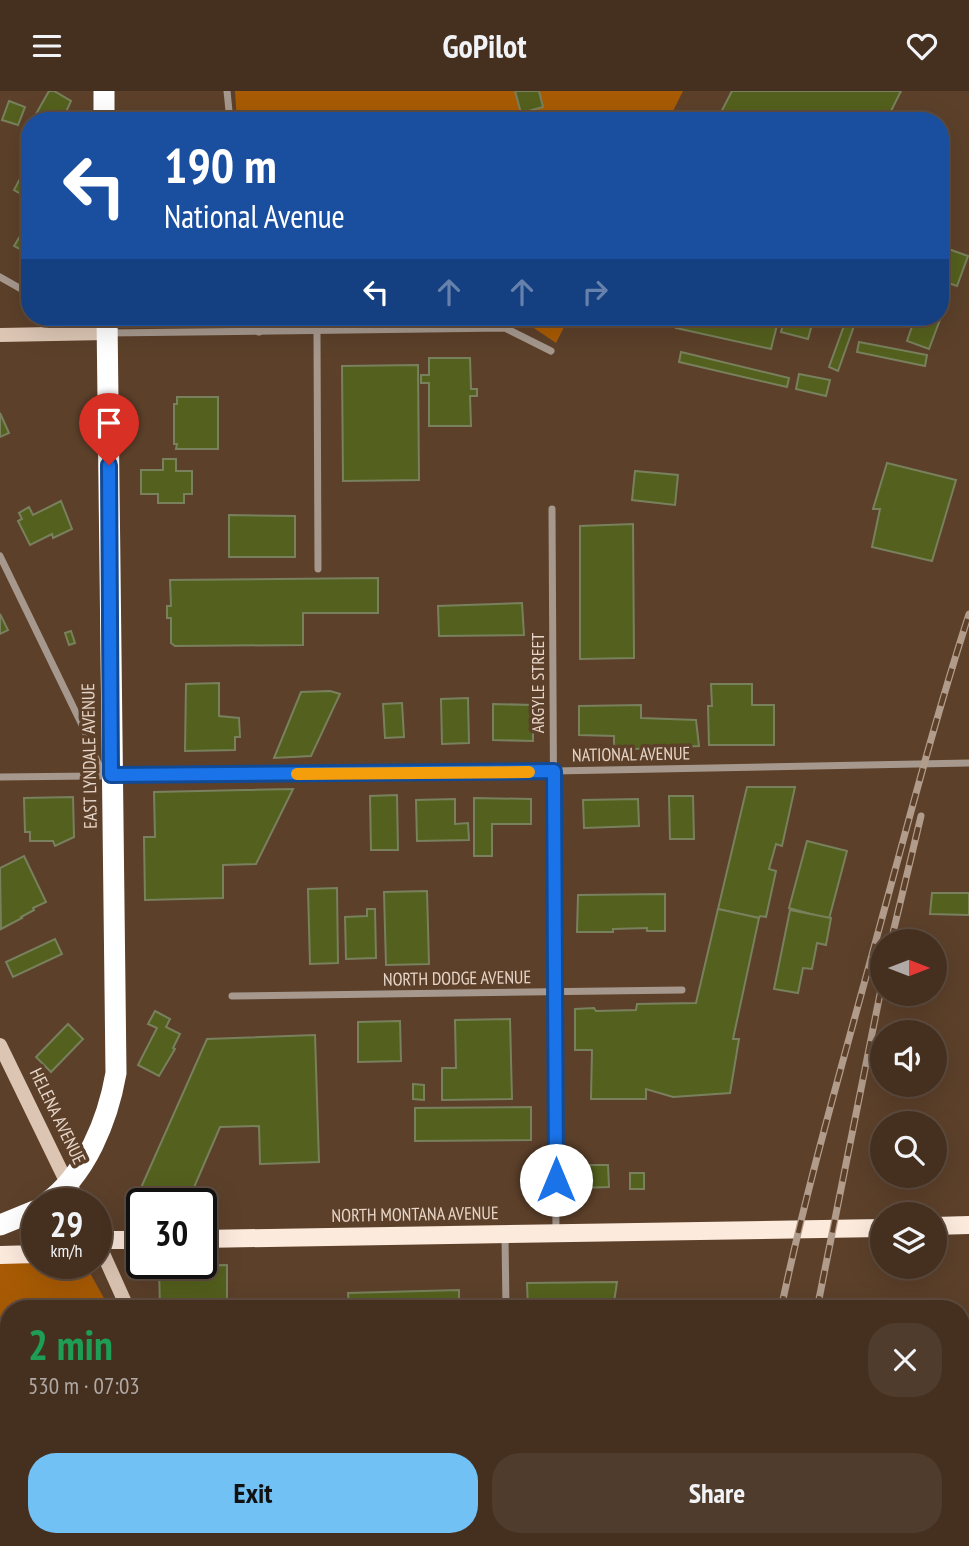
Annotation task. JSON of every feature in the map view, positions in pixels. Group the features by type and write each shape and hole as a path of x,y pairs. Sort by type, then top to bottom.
{"highway":[{"path":"104,91 104,112"},
{"name":"EAST LYNDALE AVENUE","path":"67,1183 76,1174 98,1131 116,1073 107,775 104,328"},
{"path":"62,1188 67,1183"}],"main road":[{"name":"HELENA AVENUE","path":"67,1183 70,1188"},
{"path":"947,1226 969,1225"},
{"name":"NORTH MONTANA AVENUE","path":"217,1239 870,1228"},
{"path":"0,1255 21,1254"}],"street":[{"path":"227,91 229,112"},
{"path":"0,277 21,289"},
{"path":"257,326 258,332"},
{"path":"0,335 104,328 258,332 505,328 551,351"},
{"path":"317,332 318,569"},
{"name":"ARGYLE STREET","path":"552,509 556,1234"},
{"path":"0,556 107,775"},
{"name":"NATIONAL AVENUE","path":"0,777 969,763"},
{"name":"NORTH DODGE AVENUE","path":"232,996 682,990"},
{"name":"HELENA AVENUE","path":"0,1045 67,1183"},
{"path":"505,1235 506,1300"},
{"path":"112,1276 123,1300"}],"shaded area":[{"path":"235,91 683,91 672,112 236,112"},
{"path":"531,326 564,326 556,343"},
{"path":"21,1260 21,1279 93,1279 105,1300 0,1300 0,1261"}],"building":[{"path":"49,91 71,101 66,112 37,112"},
{"path":"515,91 539,91 543,107 521,112"},
{"path":"732,91 901,91 890,112 721,112"},
{"path":"9,101 25,107 18,125 2,120"},
{"path":"21,177 21,194 14,190"},
{"path":"21,235 21,250 14,246"},
{"path":"949,249 968,256 957,286 949,283"},
{"path":"677,326 777,326 771,349"},
{"path":"783,326 812,326 808,339 781,332"},
{"path":"844,326 854,326 838,371 829,367"},
{"path":"912,326 938,326 929,349 907,341"},
{"path":"859,342 927,355 925,366 857,352"},
{"path":"681,352 789,378 787,387 679,362"},
{"path":"429,358 470,358 471,389 477,389 477,396 470,396 471,426 429,426 429,383 421,383 421,375 429,375"},
{"path":"418,365 419,480 343,481 342,366"},
{"path":"799,374 830,380 826,396 796,389"},
{"path":"177,397 218,397 218,449 176,449 174,404 177,404"},
{"path":"0,413 9,433 0,437"},
{"path":"163,459 176,459 176,471 192,471 192,494 184,494 184,503 158,503 158,494 141,494 141,470 163,470"},
{"path":"887,463 956,480 932,561 872,547 880,509 873,509"},
{"path":"635,471 678,475 675,505 632,500"},
{"path":"61,501 72,529 53,538 52,534 30,545 18,521 22,519 19,513 29,507 33,515"},
{"path":"229,515 295,516 295,557 229,557"},
{"path":"633,524 634,658 580,659 580,526"},
{"path":"378,578 378,613 303,613 303,645 175,646 171,643 171,618 167,618 167,606 171,606 170,580"},
{"path":"522,603 524,635 439,636 438,606"},
{"path":"0,614 8,630 0,634"},
{"path":"71,631 75,643 69,645 65,633"},
{"path":"219,683 219,716 239,718 240,737 235,737 235,750 185,751 186,684"},
{"path":"711,684 752,684 752,705 774,705 774,745 709,745 708,706 712,706"},
{"path":"330,691 340,694 311,756 274,758 301,692"},
{"path":"468,698 469,743 442,744 441,699"},
{"path":"402,703 404,737 385,738 383,704"},
{"path":"493,704 533,705 533,741 493,740"},
{"path":"641,705 641,718 696,720 699,746 614,750 614,736 579,735 579,706"},
{"path":"747,787 795,787 782,846 776,844 769,869 776,871 766,917 759,918 718,909"},
{"path":"293,789 256,864 223,865 223,898 145,900 144,837 155,837 154,792"},
{"path":"397,795 398,850 371,850 370,796"},
{"path":"669,796 693,796 694,839 670,839"},
{"path":"73,797 74,837 55,846 53,841 30,841 30,832 25,832 24,798"},
{"path":"474,798 531,799 531,824 492,824 492,856 474,856"},
{"path":"455,799 455,824 468,823 469,840 417,841 416,800"},
{"path":"638,799 639,826 584,828 583,800"},
{"path":"807,841 847,851 829,919 789,908"},
{"path":"24,856 46,902 1,929 0,868"},
{"path":"337,888 338,963 310,964 308,889"},
{"path":"427,891 429,964 386,965 384,892"},
{"path":"932,893 969,893 969,915 930,914"},
{"path":"665,894 665,931 647,931 647,928 577,932 578,895"},
{"path":"367,909 375,909 376,958 346,959 345,917 367,916"},
{"path":"718,909 759,918 733,1039 739,1039 730,1093 673,1097 646,1089 646,1099 591,1099 592,1050 575,1050 575,1009 636,1010 637,1004 696,1003"},
{"path":"790,910 831,918 826,945 817,943 812,969 803,968 798,993 774,989"},
{"path":"55,939 62,954 13,977 6,962"},
{"path":"155,1011 170,1019 166,1027 180,1034 173,1048 175,1049 159,1076 138,1065 157,1028 148,1024"},
{"path":"510,1019 512,1099 442,1100 442,1068 456,1068 455,1020"},
{"path":"400,1021 401,1061 358,1062 358,1022"},
{"path":"68,1024 83,1039 51,1072 36,1057"},
{"path":"315,1035 319,1162 260,1164 259,1126 220,1127 194,1188 141,1188 207,1039"},
{"path":"413,1084 424,1085 424,1100 413,1099"},
{"path":"531,1107 531,1140 415,1141 415,1108"},
{"path":"580,1165 608,1165 609,1187 581,1188"},
{"path":"630,1173 644,1173 644,1189 630,1189"},
{"path":"217,1265 227,1265 227,1300 160,1300 159,1279 217,1279"},
{"path":"617,1282 614,1300 528,1300 527,1283"},
{"path":"459,1290 459,1300 348,1300 348,1293"}],"railway":[{"path":"783,1300 838,1078 932,736 969,614"},
{"path":"894,929 921,816"},
{"path":"819,1300 878,1006"}],"slow traffic":[{"path":"297,774 529,772"}],"route":[{"path":"109,465 111,775 554,771 556,1180"}]}
